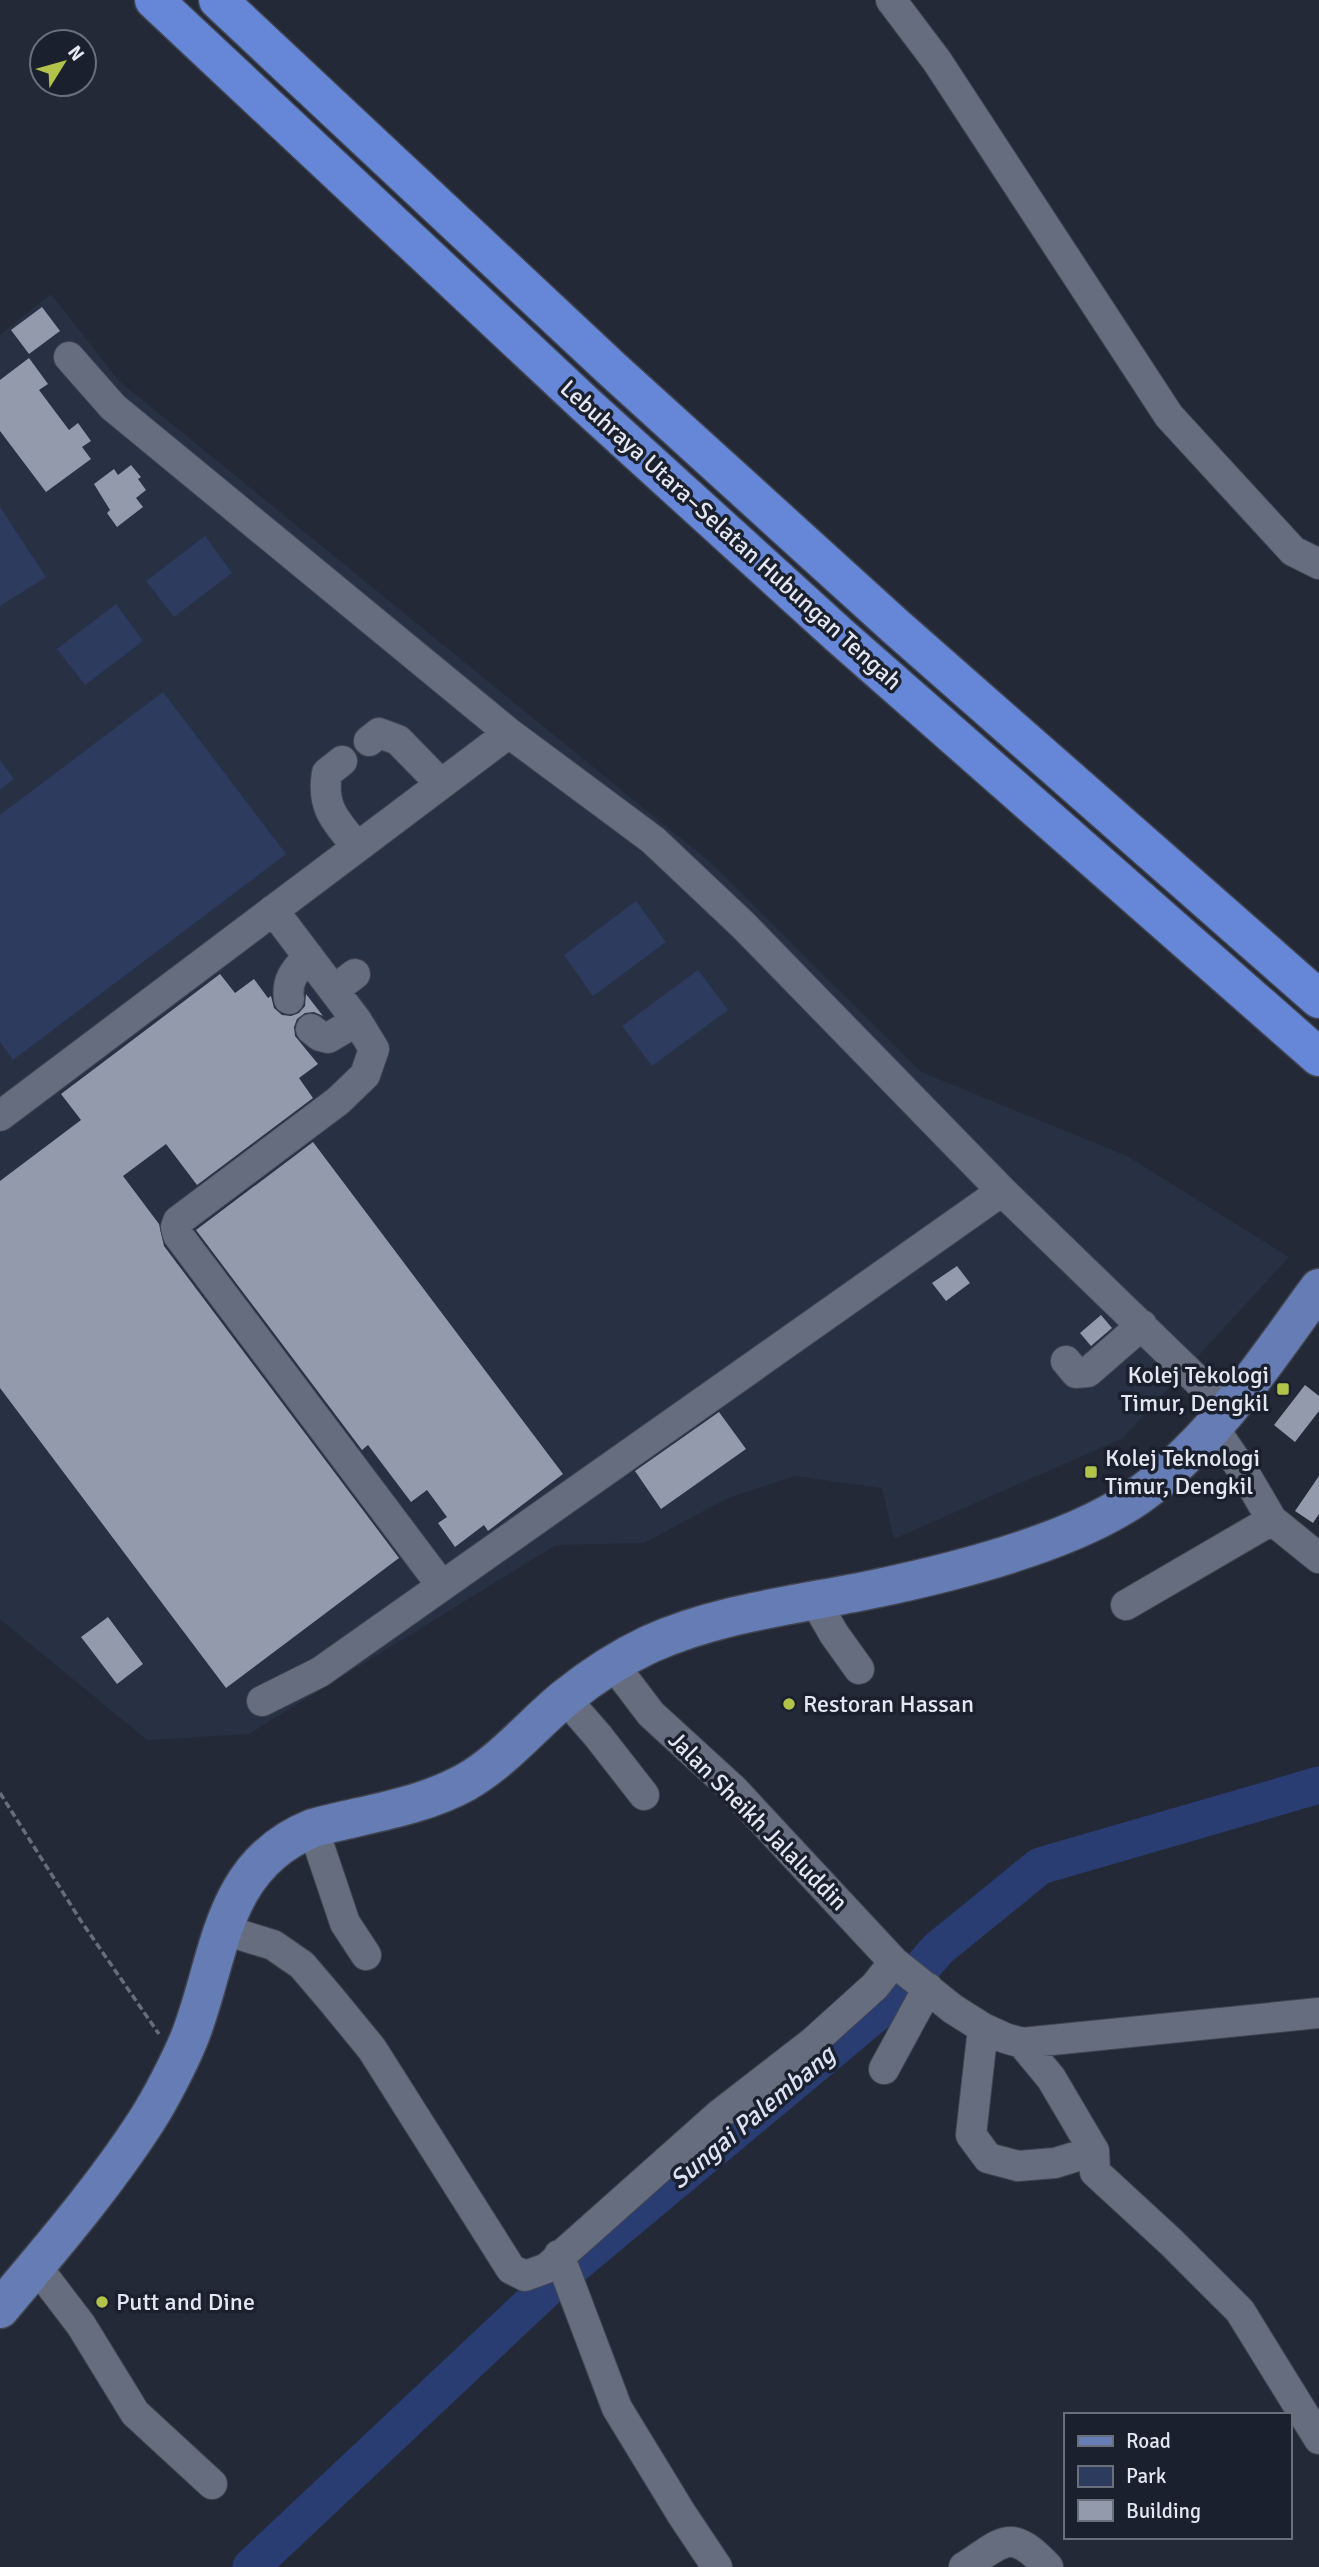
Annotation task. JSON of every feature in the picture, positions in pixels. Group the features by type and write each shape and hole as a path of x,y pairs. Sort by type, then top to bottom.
{"highway":[{"name":"Lebuhraya Utara–Selatan Hubungan Tengah","path":"154,0 585,404 829,626 1319,1057"},
{"name":"Lebuhraya Utara–Selatan Hubungan Tengah","path":"218,0 612,369 895,626 1319,999"}],"main road":[{"path":"0,2309 63,2236 148,2119 189,2039 221,1929 245,1882 269,1855 300,1833 313,1828 407,1807 465,1783 495,1762 565,1698 613,1664 651,1644 694,1628 752,1612 902,1583 962,1566 1040,1543 1121,1507 1188,1454 1220,1419 1319,1288"}],"street":[{"path":"891,0 937,61 1169,416 1293,551 1319,564"},
{"path":"69,357 113,407 509,733 653,840 743,925 1002,1191 1142,1325 1220,1419 1245,1474 1272,1520 1319,1558"},
{"path":"0,1116 509,733"},
{"path":"374,737 398,740 441,784"},
{"path":"334,767 324,793 331,814 357,847"},
{"path":"273,910 308,956 344,982 357,1021 374,1049 365,1075 338,1101 178,1221 178,1235 442,1586"},
{"path":"289,999 287,988 290,978 308,956"},
{"path":"316,1033 328,1038 357,1021"},
{"path":"262,1701 320,1672 1002,1191"},
{"path":"1066,1360 1076,1373 1088,1372 1142,1325"},
{"path":"1126,1605 1272,1520"},
{"path":"816,1601 834,1634 859,1669"},
{"name":"Jalan Sheikh Jalaluddin","path":"613,1664 651,1714 733,1789 913,1977 953,2009 983,2028"},
{"path":"565,1698 644,1795"},
{"path":"313,1828 345,1923 366,1955"},
{"path":"221,1929 273,1945 302,1965 331,1999 372,2049 511,2269 525,2276 547,2268 564,2268"},
{"path":"884,2069 913,1977"},
{"path":"564,2268 596,2224 720,2114 813,2042 876,1986 913,1977"},
{"path":"1094,2151 1055,2163 1018,2166 988,2158 971,2135 983,2028 1022,2043 1319,2013"},
{"path":"1022,2043 1051,2078 1094,2151 1095,2172 1240,2311 1319,2439"},
{"path":"36,2266 81,2325 135,2413 212,2484"},
{"path":"564,2268 617,2408 717,2567"},
{"path":"964,2567 1002,2542 1015,2540 1029,2547 1048,2567"}],"path":[{"path":"0,1793 81,1921 178,2062"}],"shaded area":[{"path":"51,294 119,381 711,863 921,1072 1127,1156 1289,1257 1123,1438 894,1539 882,1488 795,1476 728,1498 644,1543 556,1545 249,1734 147,1740 0,1619 0,335"}],"green space":[{"path":"0,507 46,577 0,606"},
{"path":"205,536 232,573 174,617 146,581"},
{"path":"116,604 143,641 85,685 57,649"},
{"path":"163,692 286,854 13,1060 0,1042 0,815"},
{"path":"0,760 14,779 0,790"},
{"path":"636,901 666,942 593,996 564,955"},
{"path":"698,970 728,1010 652,1066 622,1026"}],"building":[{"path":"42,307 60,331 29,354 11,330"},
{"path":"29,358 48,384 39,390 69,430 78,423 91,441 82,447 91,459 46,492 0,431 0,380"},
{"path":"131,465 141,477 138,479 146,490 136,498 143,507 117,527 107,513 110,510 94,484 114,469 118,475"},
{"path":"220,974 235,993 254,979 268,998 271,996 274,1008 282,1015 299,1013 305,1006 306,994 323,1016 314,1012 305,1013 297,1019 294,1027 295,1036 318,1064 299,1078 313,1098 197,1185 166,1144 123,1176 159,1224 164,1246 399,1558 226,1688 0,1388 0,1181 81,1120 61,1094"},
{"path":"313,1142 563,1474 488,1531 484,1525 455,1547 438,1523 447,1517 427,1490 411,1502 368,1445 362,1450 196,1230"},
{"path":"957,1266 970,1283 946,1301 932,1283"},
{"path":"1101,1315 1112,1328 1091,1346 1080,1333"},
{"path":"1305,1385 1319,1396 1319,1411 1295,1442 1274,1425"},
{"path":"719,1412 746,1449 661,1509 635,1471"},
{"path":"1319,1476 1319,1514 1313,1523 1295,1511"},
{"path":"108,1617 143,1664 117,1684 81,1637"}],"waterway":[{"name":"Sungai Palembang","path":"251,2567 555,2281 898,1995 938,1949 1040,1866 1319,1785"}],"place":[{"name":"Kolej Tekologi Timur, Dengkil","path":"1283,1389"},
{"name":"Kolej Teknologi Timur, Dengkil","path":"1091,1472"},
{"name":"Restoran Hassan","path":"789,1704"},
{"name":"Putt and Dine","path":"102,2302"}]}
